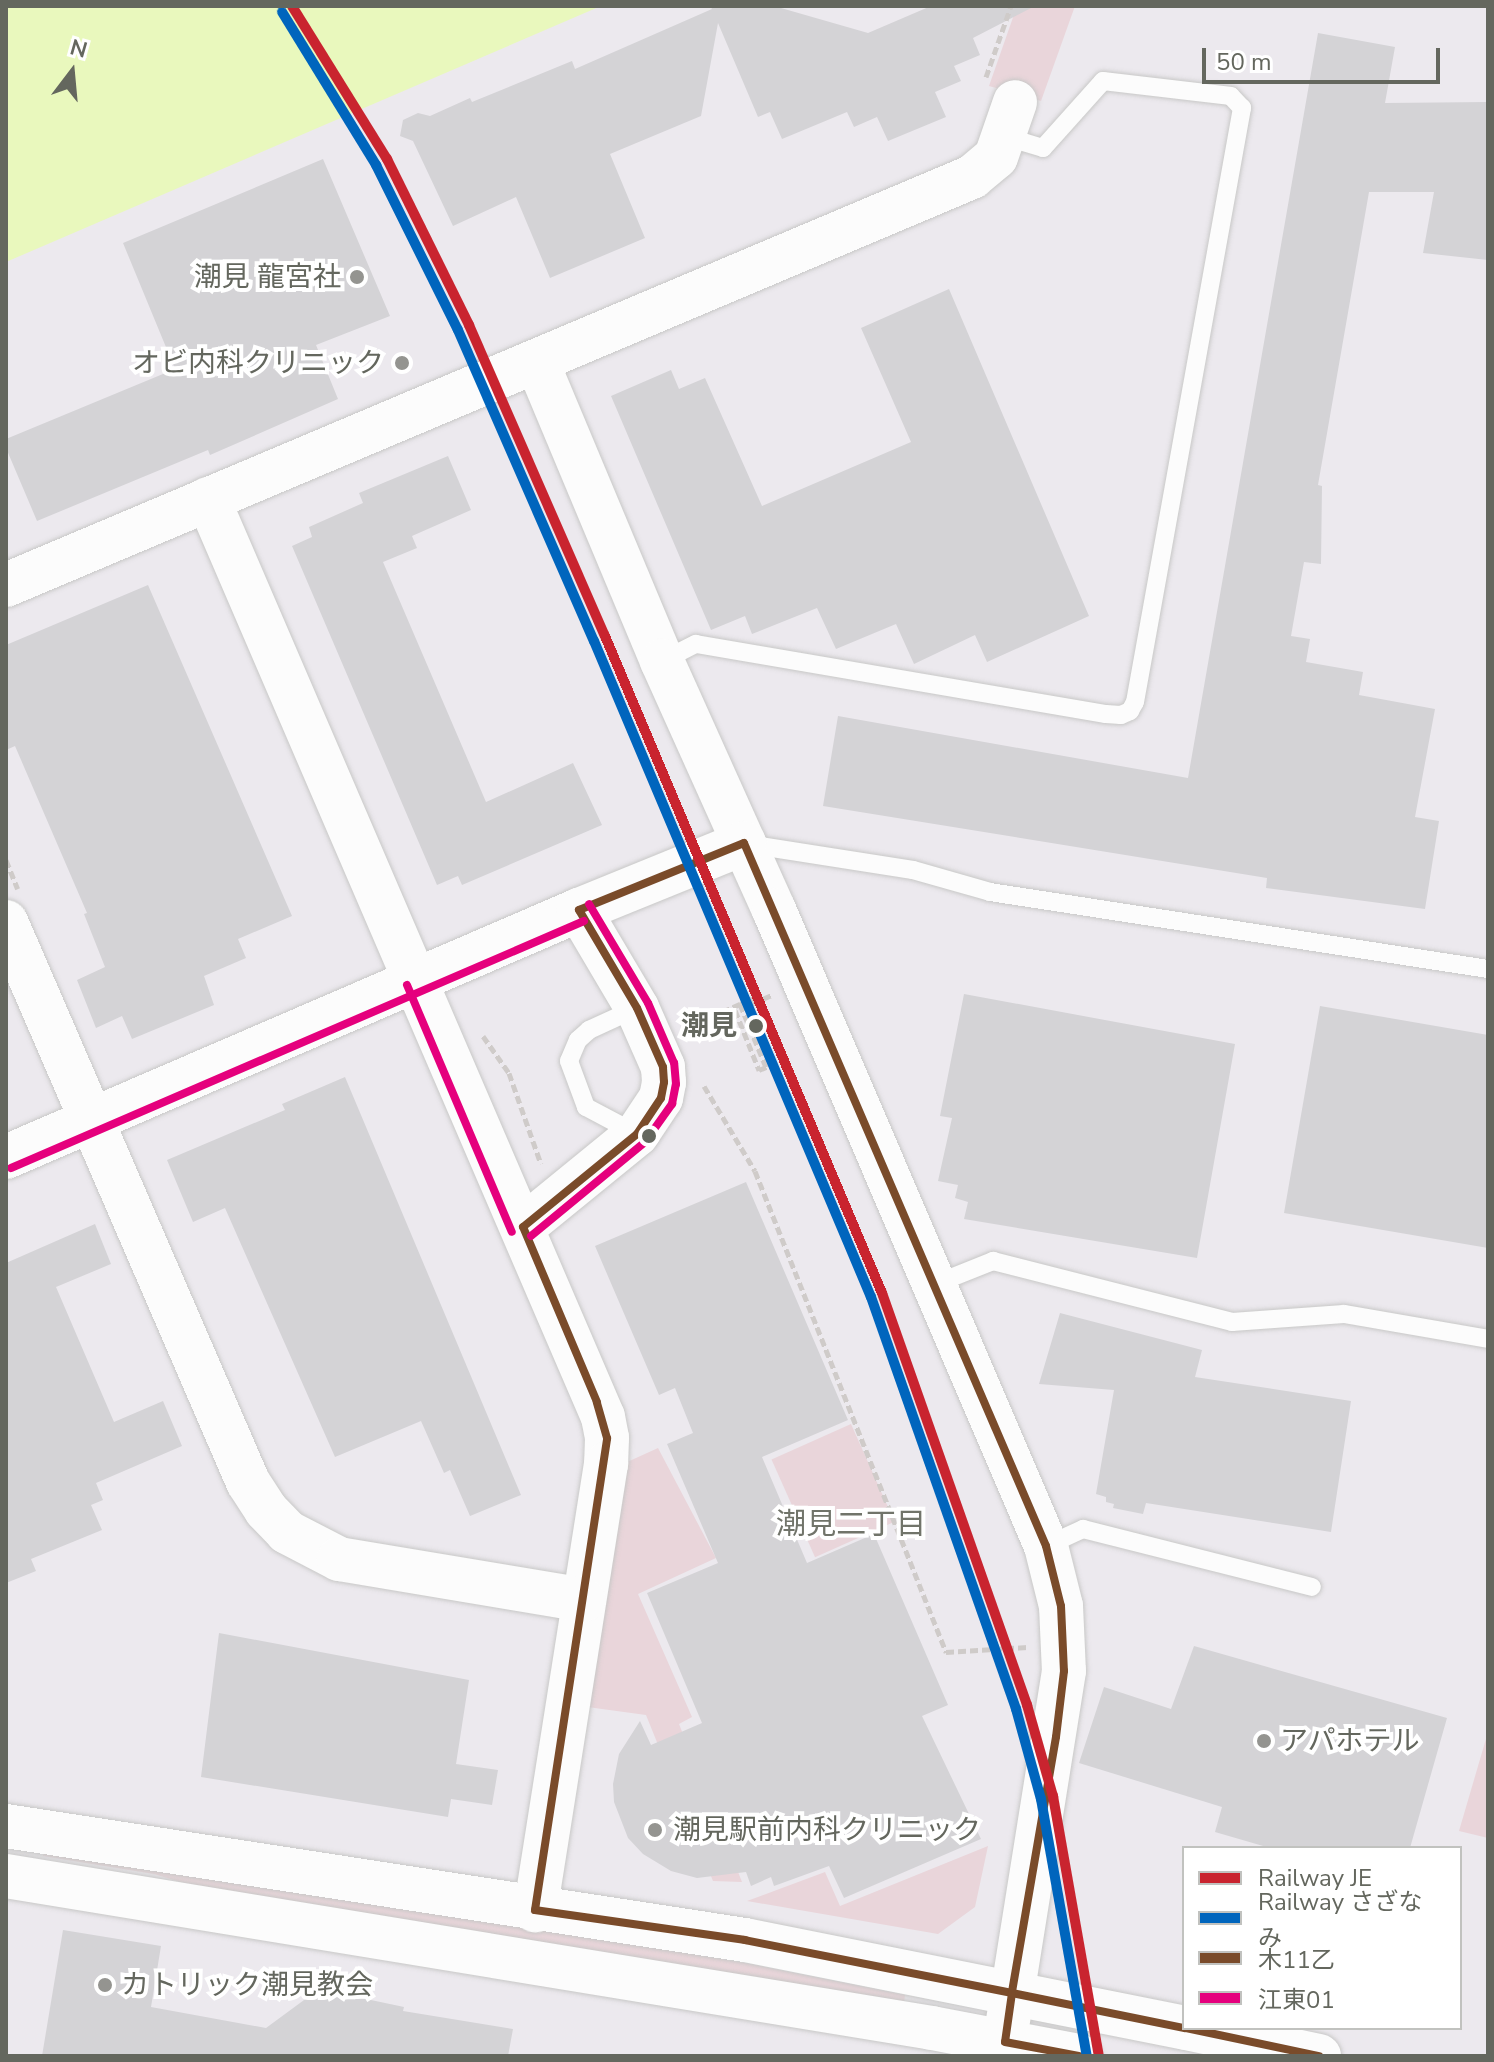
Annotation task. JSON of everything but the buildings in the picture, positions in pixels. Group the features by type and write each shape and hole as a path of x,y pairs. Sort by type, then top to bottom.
{"street":[{"path":"6,585 972,177 990,165 1001,106"},
{"path":"537,362 662,661 744,843 1046,1546 1061,1606 1064,1671 1004,2049"},
{"path":"208,499 523,1227 597,1402 607,1438 535,1910"},
{"path":"6,1157 579,910 744,843"},
{"path":"523,1227 637,1134 661,1098 664,1082 663,1067 637,1008 579,910"},
{"path":"16,913 91,1120 248,1482 266,1510 287,1532 339,1559 584,1600"},
{"path":"6,1826 745,1940 1182,2027"},
{"path":"6,1876 1004,2049 1079,2056"},
{"path":"1195,2030 1319,2056"}],"lane":[{"path":"662,661 696,644 1106,714 1121,715 1130,711 1138,686 1242,108 1231,96 1103,81 1043,148 1001,106"},
{"path":"744,843 913,870 990,892 1488,969"},
{"path":"637,1008 589,1030 571,1049 569,1061 586,1107 637,1134"},
{"path":"933,1285 993,1261 1232,1322 1344,1314 1488,1339"},
{"path":"1046,1546 1083,1529 1312,1587"}],"path":[{"path":"1001,106 1011,6"},
{"path":"6,860 16,913"},
{"path":"685,1032 779,992"},
{"path":"722,1012 753,998"},
{"path":"735,1010 759,1070 766,1067 740,1004"},
{"path":"474,1024 509,1073 542,1167"},
{"path":"704,1086 755,1171 946,1652 1033,1647"}],"shaded area":[{"path":"6,6 601,6 6,262"},
{"path":"1017,6 1075,6 1041,101 989,86"},
{"path":"851,1424 895,1522 815,1557 772,1459"},
{"path":"658,1448 716,1558 638,1594 692,1717 679,1724 742,1882 713,1881 646,1715 580,1706 614,1468"},
{"path":"1488,1732 1488,1838 1459,1831"},
{"path":"988,1846 975,1907 938,1934 747,1901 825,1872 840,1906"},
{"path":"45,1847 745,1963 905,1995 904,2003 197,1887 154,1874 43,1856"}],"rail line":[{"name":"JE","path":"292,6 387,159 469,325 605,636 882,1293 1027,1705 1053,1796 1099,2056"},
{"name":"さざなみ","path":"282,12 376,165 458,330 594,641 871,1297 1016,1709 1041,1799 1087,2056"}],"transit line":[{"name":"木11乙","path":"744,843 1046,1546 1061,1606 1064,1671 1056,1737 1012,1993 745,1940 535,1910 607,1438 597,1402 523,1227 637,1134 661,1098 664,1082 663,1067 637,1008 579,910 744,843"},
{"name":"江東01","path":"531,1236 645,1142 672,1104 676,1084 674,1063 648,1003 589,904"},
{"name":"江東01","path":"11,1168 584,921"},
{"name":"江東01","path":"407,985 512,1232"},
{"name":"木11乙","path":"1012,1993 1182,2028"},
{"name":"木11乙","path":"1012,1993 1005,2042 1079,2056"},
{"name":"木11乙","path":"1196,2030 1319,2056"}],"place":[{"name":"潮見 龍宮社","path":"357,277"},
{"name":"オビ内科クリニック","path":"402,363"},
{"name":"潮見","path":"756,1026"},
{"name":"アパホテル","path":"1264,1741"},
{"name":"潮見駅前内科クリニック","path":"655,1830"},
{"name":"カトリック潮見教会","path":"105,1985"}],"district":[{"name":"潮見二丁目","path":"851,1525"}]}
